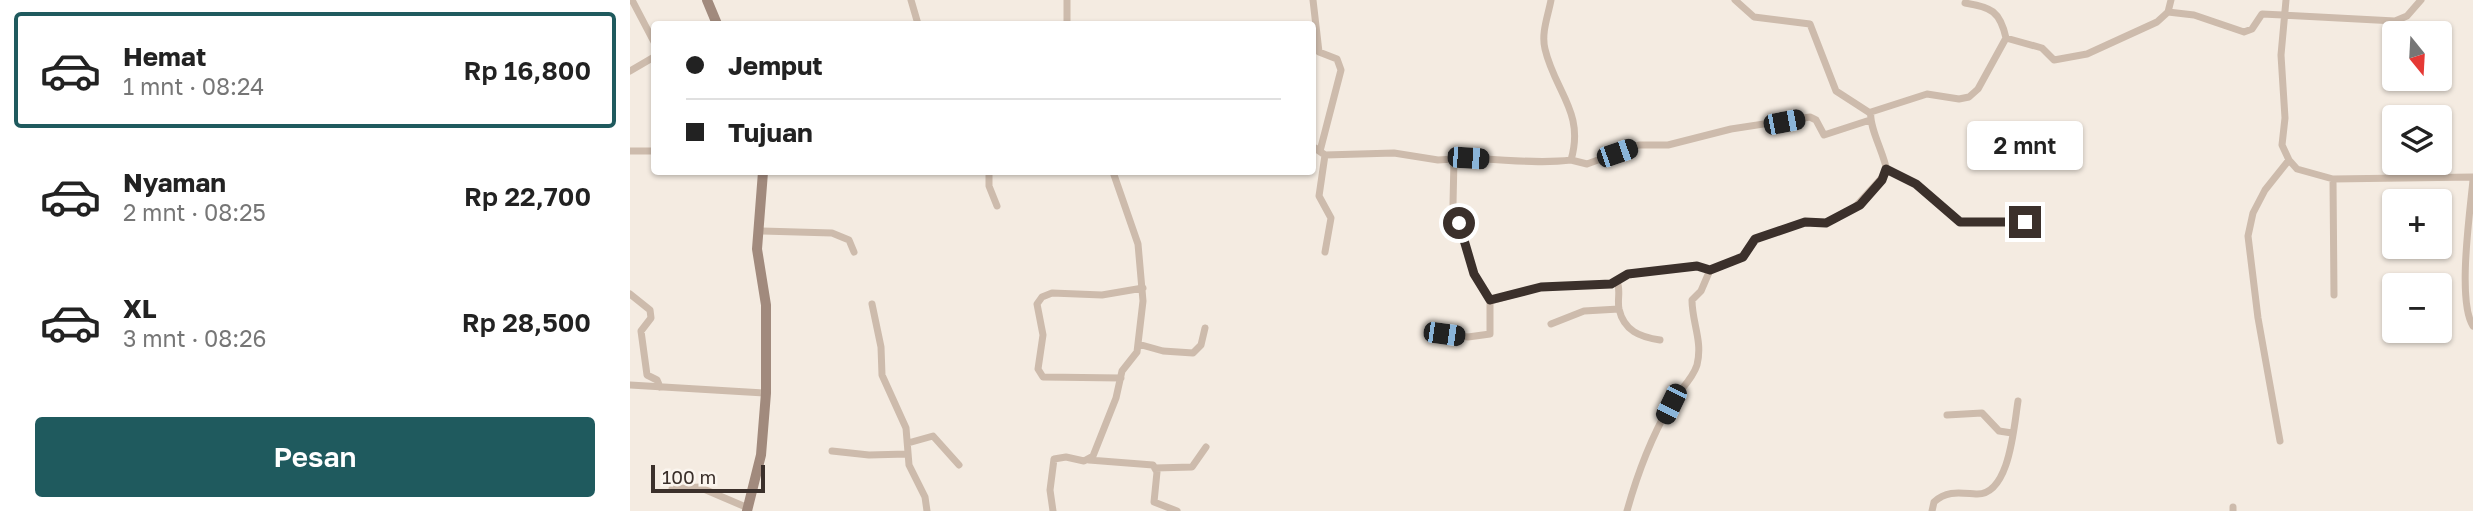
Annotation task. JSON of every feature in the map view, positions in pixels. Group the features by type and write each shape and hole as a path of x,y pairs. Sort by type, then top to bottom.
{"street":[{"path":"632,0 651,36"},
{"path":"707,0 717,21"},
{"path":"911,0 917,21"},
{"path":"1067,0 1067,21"},
{"path":"1313,0 1316,21"},
{"path":"1551,0 1544,48 1574,121 1576,145 1571,160"},
{"path":"1490,300 1541,287 1617,281 1624,275 1697,266 1710,270 1743,257 1755,239 1805,222 1826,223 1860,205 1882,180 1886,169 1870,117 1836,91 1810,24 1754,17 1735,0"},
{"path":"2006,38 2042,48 2050,58 2059,60 2087,54 2144,28 2168,12 2172,0"},
{"path":"2286,0 2281,55 2285,118 2282,145 2289,160 2297,169 2333,179 2473,178 2467,241 2466,314 2473,326"},
{"path":"2168,12 2199,16 2244,32 2252,29 2259,15 2395,21 2407,16 2421,0"},
{"path":"1316,149 1322,153 1394,153 1438,160 1534,163 1571,160 1587,164 1648,144 1668,145 1731,129 1812,117 1824,135 1927,94 1959,99 1969,97 1978,89 2006,38 2001,19 1992,8 1965,3"},
{"path":"1316,22 1320,52 1337,59 1341,70 1322,153 1319,192 1331,218 1325,252"},
{"path":"630,71 651,59"},
{"path":"630,140 630,150 651,152"},
{"path":"1444,334 1468,337 1490,334 1490,300 1474,274 1453,204 1454,159"},
{"path":"2280,441 2258,318 2248,236 2253,213 2265,190 2289,160"},
{"path":"1886,169 1916,184 1960,222 2025,222"},
{"path":"672,489 699,487 748,510 761,456 766,393 765,306 758,261 763,175"},
{"path":"989,175 989,186 997,206"},
{"path":"1089,460 1116,398 1122,371 1137,352 1143,288 1138,244 1114,175"},
{"path":"2333,179 2334,295"},
{"path":"758,231 832,233 849,240 854,252"},
{"path":"1627,511 1650,446 1671,404 1690,379 1697,363 1700,338 1692,300 1704,286 1710,270"},
{"path":"1617,281 1619,309 1637,337 1660,340"},
{"path":"1121,378 1043,377 1038,364 1043,335 1037,310 1038,300 1052,293 1102,295 1143,288"},
{"path":"630,294 650,310 651,317 641,331 645,367 648,375 656,379 660,387"},
{"path":"872,303 881,347 882,375 894,407 906,428 907,454 927,511"},
{"path":"1551,324 1584,311 1619,309"},
{"path":"1138,344 1163,351 1193,353 1201,345 1205,328"},
{"path":"630,385 766,393"},
{"path":"1932,511 1934,502 1946,494 1981,494 1996,486 2008,460 2018,401"},
{"path":"1947,415 1982,413 1999,431 2012,433"},
{"path":"908,443 933,436 959,465"},
{"path":"1053,511 1050,490 1054,459 1061,456 1149,463 1155,468 1192,467 1206,447"},
{"path":"832,451 869,455 907,454"},
{"path":"1155,468 1154,502 1177,511"}],"route":[{"path":"1459,223 1474,274 1490,300 1541,287 1611,284 1620,276 1628,274 1697,266 1710,270 1743,257 1749,244 1755,239 1805,222 1826,223 1860,205 1886,176 1886,169 1901,174 1916,184 1960,222 2025,222"}]}
